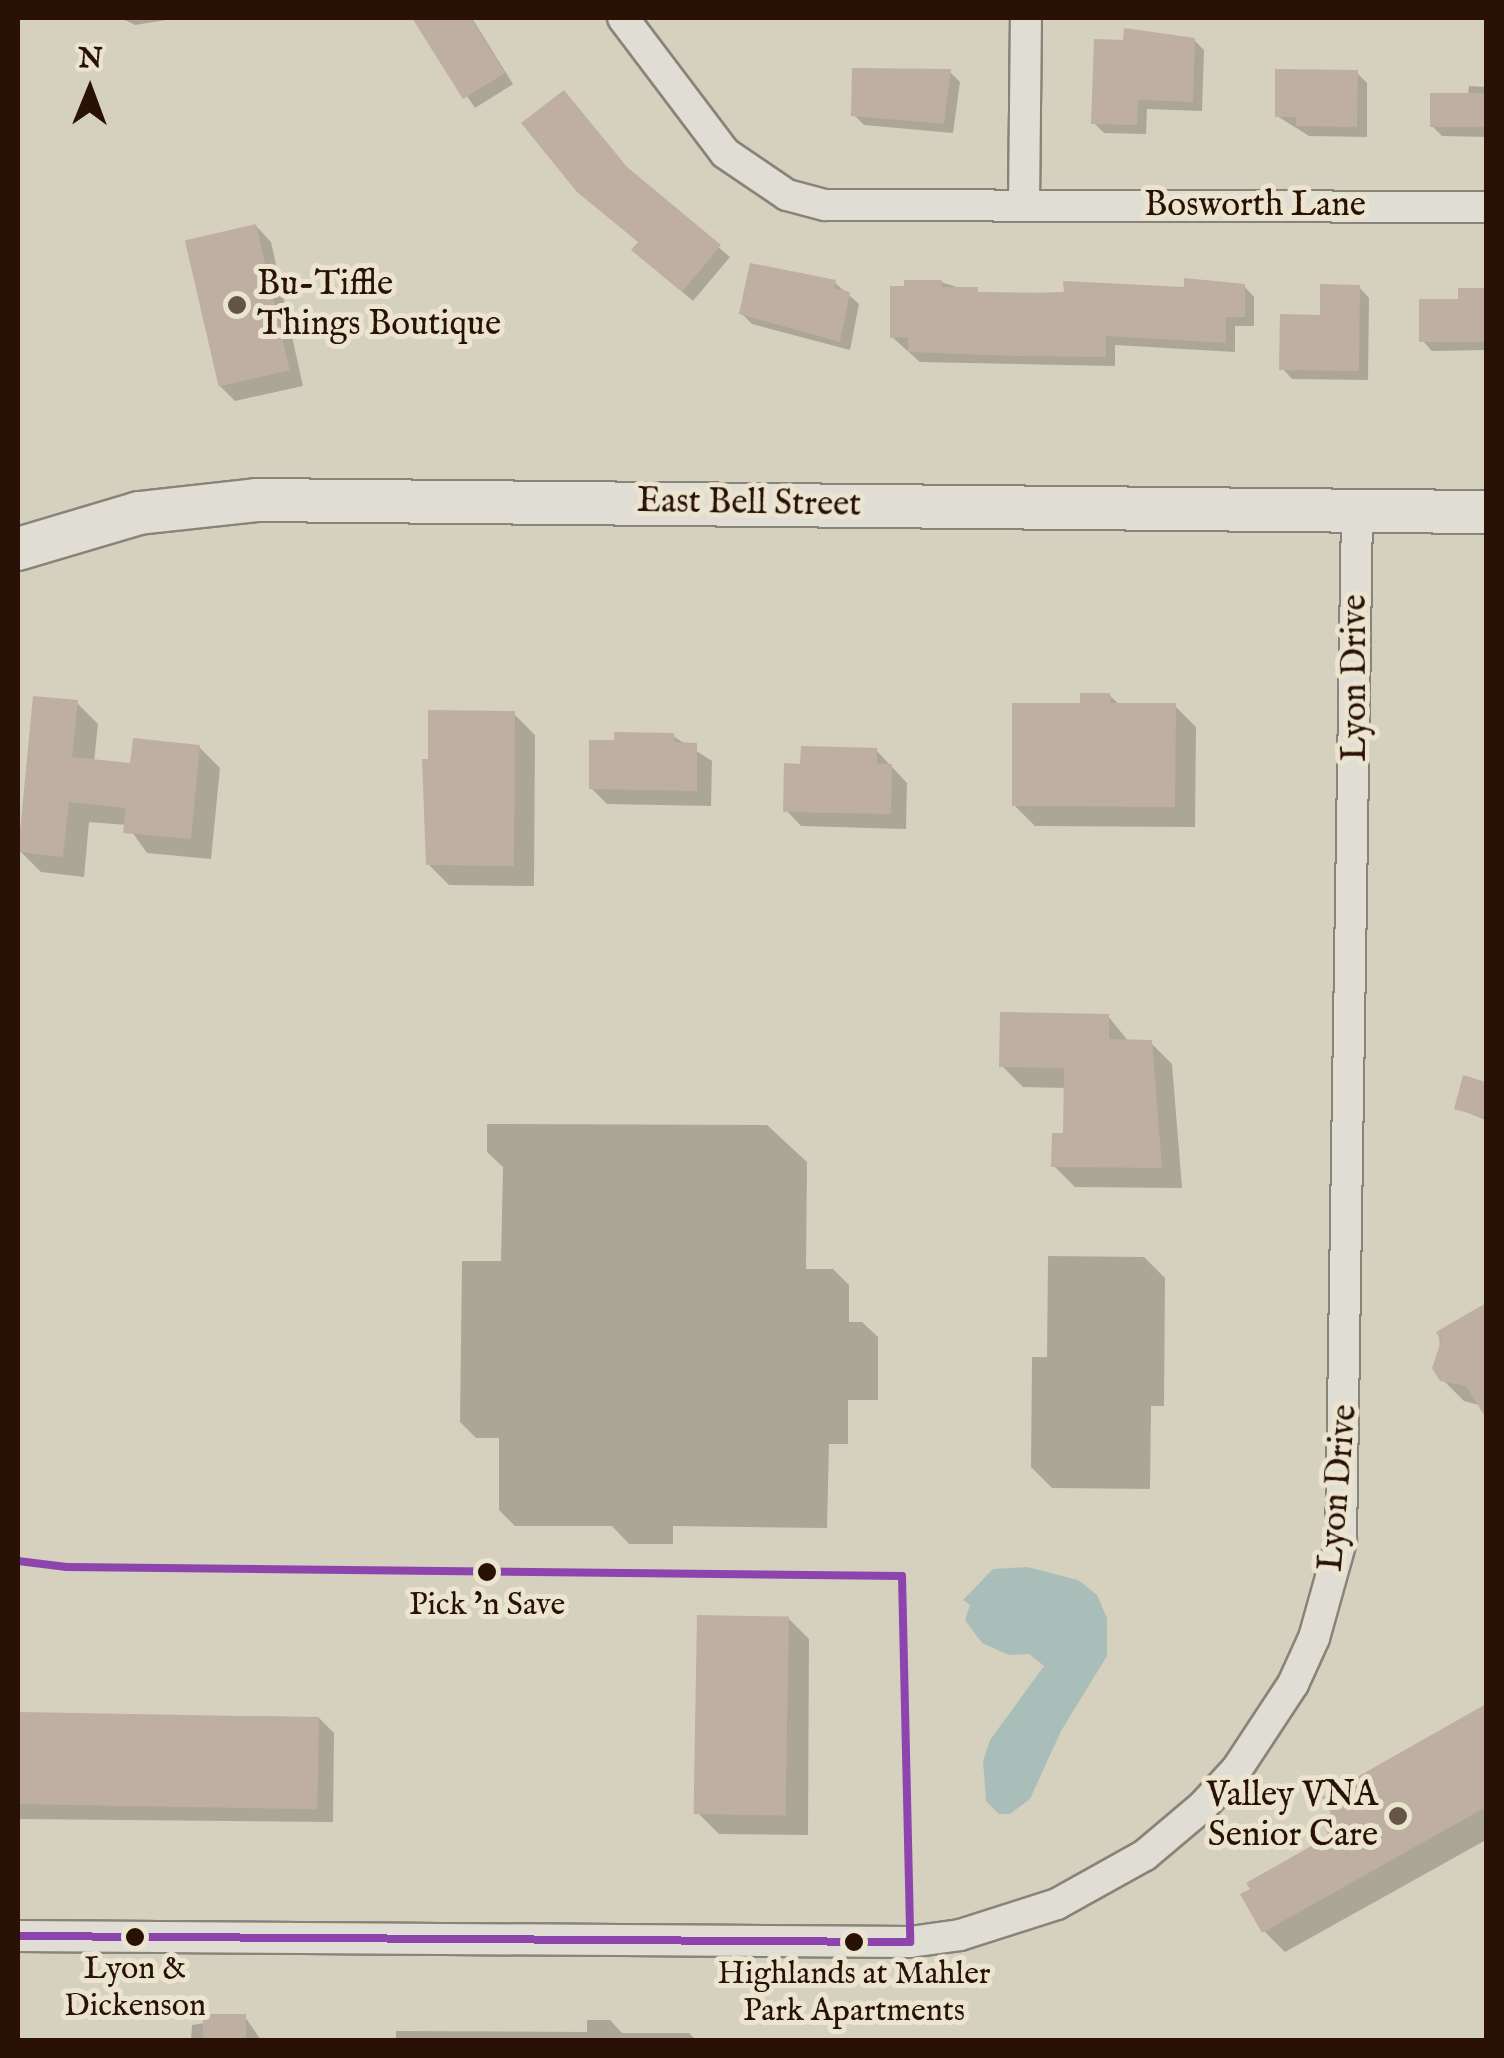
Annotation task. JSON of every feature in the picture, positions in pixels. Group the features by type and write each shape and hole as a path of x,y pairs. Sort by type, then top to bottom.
{"main road":[{"name":"East Bell Street","path":"18,549 139,513 256,500 1486,512"}],"street":[{"name":"Bosworth Lane","path":"624,18 725,153 786,196 855,207 1486,207"},
{"path":"1024,204 1026,18"},
{"name":"Lyon Drive","path":"18,1936 910,1942 960,1935 1056,1904 1145,1855 1203,1806 1237,1769 1292,1684 1330,1590 1343,1524 1357,510"}],"shaded area":[{"path":"1027,1567 1078,1580 1097,1595 1107,1618 1107,1656 1061,1731 1030,1799 1010,1814 999,1814 986,1801 983,1761 990,1740 1044,1666 1029,1654 1009,1655 982,1643 965,1620 970,1605 963,1600 993,1569"}],"building":[{"path":"412,18 471,18 505,73 463,99"},
{"path":"1124,28 1195,38 1193,102 1138,100 1137,125 1091,124 1094,39 1123,40"},
{"path":"852,68 951,69 944,124 851,116"},
{"path":"1275,69 1358,70 1357,127 1296,126 1296,117 1275,117"},
{"path":"564,90 627,167 721,245 682,292 631,250 638,242 577,192 521,123"},
{"path":"1430,93 1486,93 1486,127 1430,127"},
{"name":"Bu-Tiffle Things Boutique","path":"256,224 290,370 219,387 185,240"},
{"path":"750,263 836,280 834,288 850,292 840,342 739,314"},
{"path":"1184,278 1245,284 1245,317 1226,317 1226,343 1106,336 1106,357 1014,356 908,352 908,337 890,338 890,286 904,286 904,280 942,280 942,287 978,287 978,292 1064,293 1063,281 1184,287"},
{"path":"1320,284 1360,285 1359,371 1279,370 1280,314 1320,315"},
{"path":"1458,288 1486,288 1486,342 1419,342 1419,299 1458,299"},
{"path":"1080,693 1110,693 1111,703 1176,703 1175,807 1012,806 1012,703 1080,703"},
{"path":"33,696 78,700 72,757 130,763 133,738 200,745 191,839 123,833 126,808 69,802 63,857 18,852"},
{"path":"428,710 515,711 514,866 426,865 422,759 428,759"},
{"path":"614,732 674,733 675,742 697,743 697,791 589,789 589,740 614,740"},
{"path":"801,746 877,748 877,764 892,764 891,814 783,812 784,763 800,764"},
{"path":"1000,1012 1109,1014 1109,1039 1152,1040 1162,1168 1051,1167 1052,1133 1063,1133 1064,1068 999,1067"},
{"path":"1463,1075 1486,1082 1486,1118 1454,1109"},
{"path":"1486,1303 1486,1418 1466,1386 1440,1381 1432,1368 1441,1341 1436,1332"},
{"path":"697,1615 789,1617 786,1816 694,1814"},
{"name":"Valley VNA Senior Care","path":"1486,1704 1486,1807 1262,1933 1240,1894 1250,1889 1246,1883 1329,1836 1319,1819 1331,1813 1322,1797"},
{"path":"18,1712 319,1717 317,1809 18,1804"},
{"path":"203,2014 246,2014 246,2040 203,2040"}],"transit line":[{"path":"18,1561 67,1567 902,1576"},
{"path":"902,1576 910,1942"},
{"path":"18,1936 910,1942"}],"place":[{"name":"Bu-Tiffle Things Boutique","path":"237,305"},
{"name":"Pick 'n Save","path":"487,1572"},
{"name":"Valley VNA Senior Care","path":"1398,1816"},
{"name":"Lyon & Dickenson","path":"135,1937"},
{"name":"Highlands at Mahler Park Apartments","path":"854,1942"}]}
